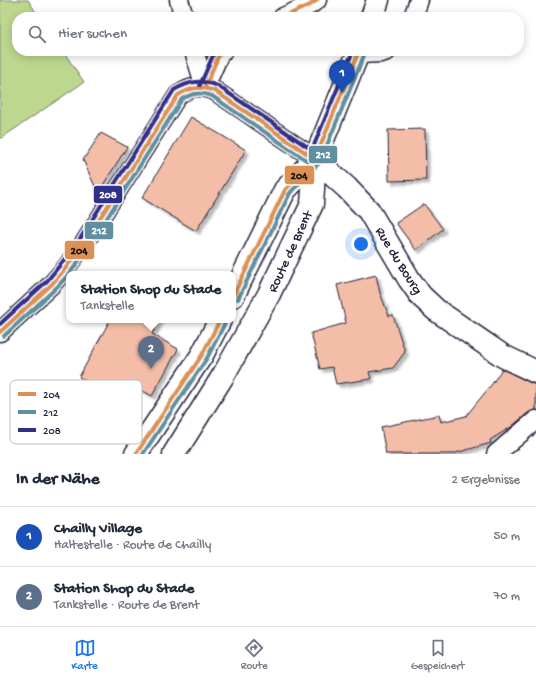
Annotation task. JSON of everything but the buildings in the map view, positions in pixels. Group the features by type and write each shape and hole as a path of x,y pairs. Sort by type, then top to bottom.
{"main road":[{"path":"374,12 378,0"},
{"path":"236,290 285,190 315,160 357,56"},
{"name":"Rue du Bourg","path":"315,160 347,188 369,211 408,279 421,296 436,310 503,356 536,372"},
{"name":"Route de Brent","path":"174,454 223,376 269,294 312,204 315,160"},
{"path":"136,454 202,355 218,323"}],"street":[{"path":"179,0 183,12"},
{"path":"294,12 317,0"},
{"path":"415,12 419,0"},
{"path":"196,56 205,87"},
{"path":"205,87 219,56"},
{"path":"0,332 66,268 83,244 178,95 185,90 205,87 215,91 315,160"},
{"path":"496,454 536,420"}],"green space":[{"path":"0,0 28,0 36,12 12,12 12,56 66,56 84,82 0,139"}],"transit line":[{"name":"204","path":"294,12 317,0"},
{"name":"208","path":"200,85 213,56"},
{"name":"204","path":"205,87 219,56"},
{"name":"208","path":"0,324 47,281 78,242 174,90 195,82 206,82 218,86 312,150 351,56"},
{"name":"204","path":"236,290 285,190 315,159 357,56"},
{"name":"212","path":"238,299 290,193 320,162 364,56"},
{"name":"204","path":"0,332 51,285 65,269 83,245 178,95 196,88 205,88 215,91 315,159"},
{"name":"212","path":"71,271 88,248 182,99 190,95 204,94 212,96 312,164"},
{"name":"212","path":"4,336 66,277"},
{"name":"204","path":"136,454 202,355 218,323"},
{"name":"212","path":"143,454 207,358 225,323"}],"place":[{"name":"Chailly Village","path":"342,93"},
{"name":"Station Shop du Stade","path":"151,369"}]}
